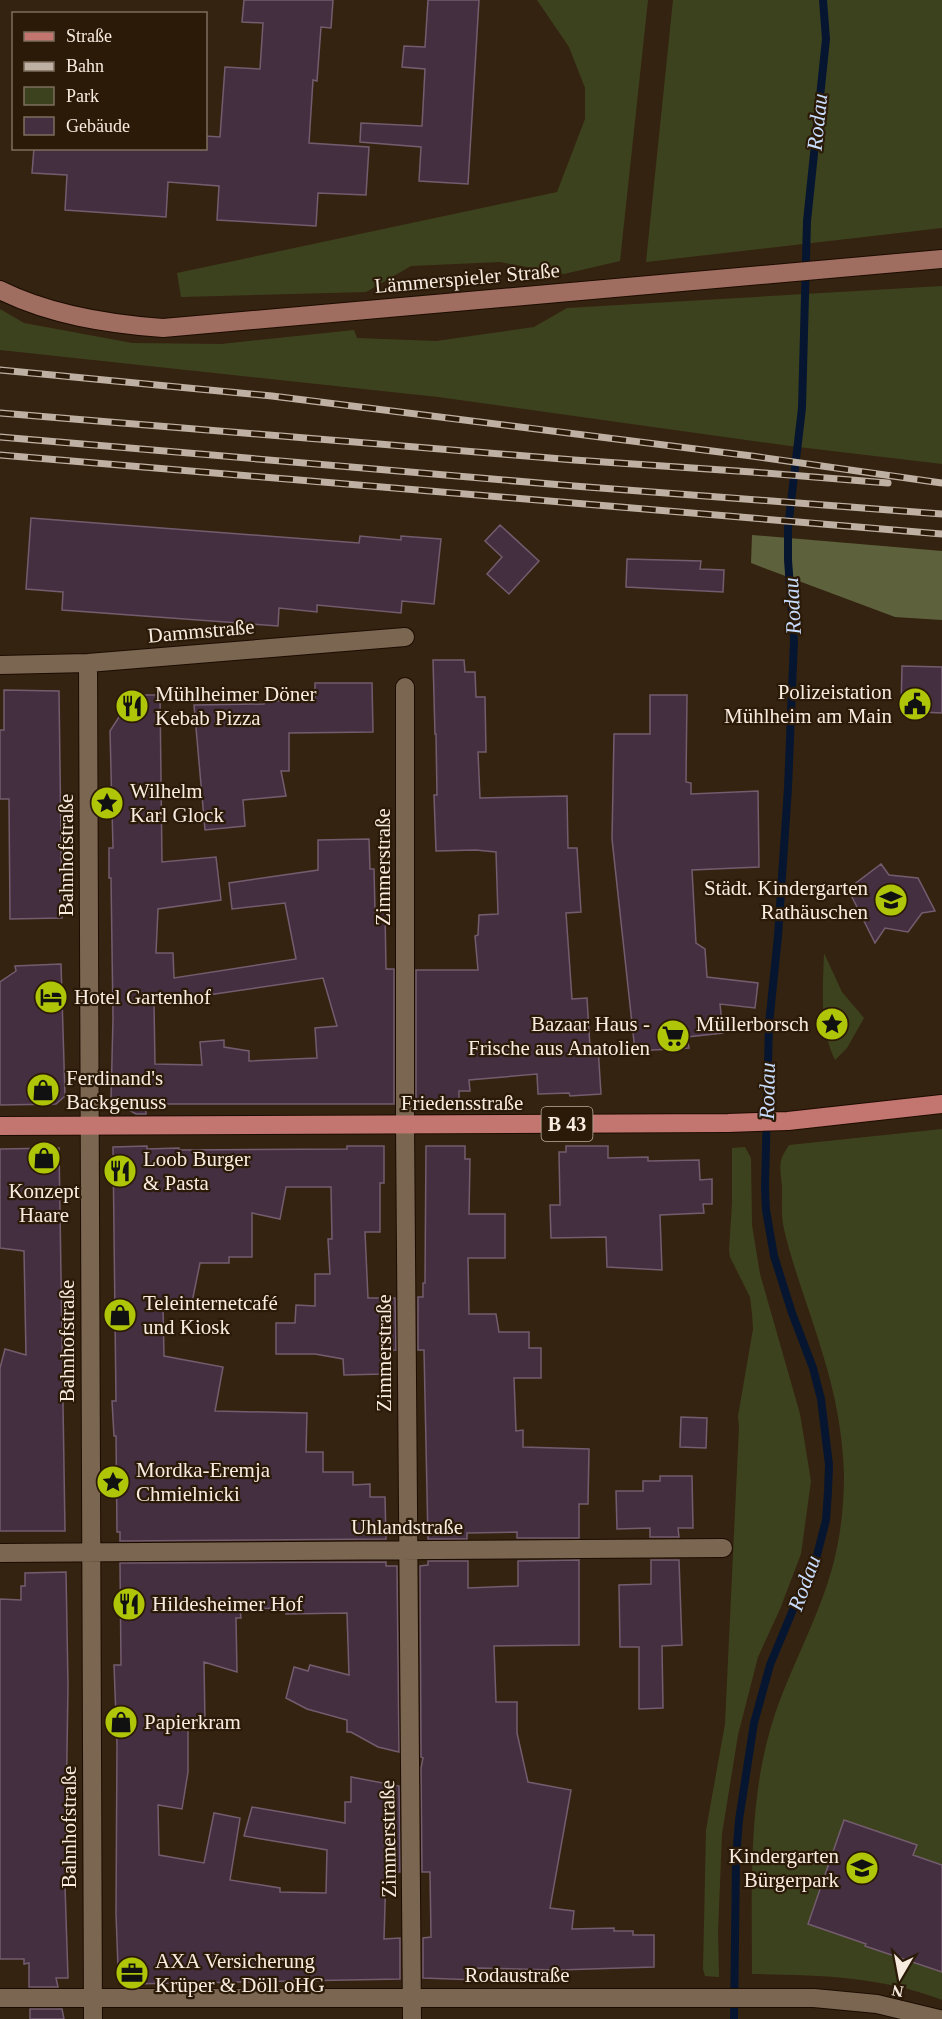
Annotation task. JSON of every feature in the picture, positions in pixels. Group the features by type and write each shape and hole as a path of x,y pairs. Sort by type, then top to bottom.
{"main road":[{"name":"Lämmerspieler Straße","path":"0,290 42,307 73,316 163,328 942,259"},
{"name":"Friedensstraße","path":"89,1126 788,1121 942,1104"},
{"name":"B 43","path":"0,1126 89,1126"}],"street":[{"name":"Dammstraße","path":"0,665 88,663 405,637"},
{"name":"Bahnhofstraße","path":"88,663 93,2019"},
{"name":"Zimmerstraße","path":"405,687 405,1125 412,2019"},
{"name":"Uhlandstraße","path":"0,1553 723,1548"},
{"name":"Rodaustraße","path":"0,1998 777,1998 858,2001 939,2019"}],"green space":[{"path":"537,0 648,0 620,261 564,274 500,262 411,266 366,292 181,297 177,273 557,192 585,119 585,88 569,47"},
{"path":"673,0 942,0 942,228 646,262"},
{"path":"942,286 942,464 790,446 438,397 0,350 0,309 24,323 132,343 221,344 354,330 357,338 436,341 534,327 567,308"},
{"path":"752,535 942,551 942,620 895,617 751,563"},
{"path":"824,953 842,992 864,1018 847,1048 835,1060 824,1021"},
{"path":"942,1129 942,2000 872,1981 825,1976 752,1974 752,1915 754,1823 762,1763 776,1712 828,1583 839,1540 844,1486 842,1445 831,1384 784,1229 781,1161 789,1145"},
{"path":"745,1147 751,1158 752,1225 760,1274 800,1414 811,1481 801,1554 780,1609 758,1657 738,1735 722,1834 718,1932 719,1977 705,1976 703,1969 706,1830 725,1724 738,1416 753,1329 750,1297 730,1257 729,1250 732,1148"}],"building":[{"path":"244,0 333,0 331,28 321,27 317,81 313,80 309,143 369,147 366,195 318,193 316,226 217,220 219,186 168,182 166,217 65,210 67,175 32,173 34,150 207,150 207,136 220,137 225,67 260,69 263,23 242,22"},
{"path":"428,0 479,0 468,184 419,181 421,147 360,142 361,123 422,126 425,69 402,67 404,46 425,47"},
{"path":"31,518 359,543 360,536 401,540 401,536 441,539 434,604 402,601 401,613 317,605 317,612 279,608 278,626 62,610 63,592 26,589"},
{"path":"500,525 539,561 509,594 487,574 502,557 485,541"},
{"path":"627,559 701,561 700,569 724,570 723,592 626,587"},
{"path":"433,660 464,660 465,672 475,672 476,697 485,697 486,752 478,752 480,798 567,796 568,848 577,848 581,912 566,913 572,999 587,998 590,1047 598,1047 601,1094 570,1096 569,1093 538,1094 537,1074 469,1080 470,1091 459,1091 459,1103 416,1104 416,970 478,970 475,936 478,935 479,915 498,914 496,852 436,851 434,795 437,795"},
{"path":"902,666 942,667 942,713 901,711"},
{"path":"315,683 372,683 373,732 289,733 289,771 281,771 286,796 243,800 245,826 205,830 194,705 264,704 265,701 315,700"},
{"path":"4,690 59,691 62,918 10,919 9,799 0,799 0,730 4,730"},
{"path":"145,695 160,695 162,862 216,857 221,900 158,909 156,953 173,953 174,978 296,959 285,903 232,909 229,883 318,870 318,840 369,839 370,869 374,869 375,912 385,912 386,969 394,969 394,1104 154,1104 146,1106 146,1114 136,1114 111,1100 113,1018 109,848 113,848 110,731 128,703","holes":["323,978 337,1026 315,1028 317,1058 249,1061 249,1051 224,1047 224,1040 200,1042 202,1065 155,1064 154,1004 174,1003 174,1000"]},
{"path":"650,695 687,695 686,782 691,783 691,794 758,791 759,867 692,870 696,943 705,949 707,977 758,983 755,1008 720,1004 723,1033 687,1037 689,1048 635,1051 612,839 614,734 650,734"},
{"name":"Städt. Kindergarten Rathäuschen","path":"881,864 889,875 918,878 935,911 922,913 908,932 885,928 875,943 848,889"},
{"path":"61,964 65,1096 56,1104 0,1105 0,982 16,971 15,966"},
{"path":"147,1146 147,1149 179,1148 179,1150 347,1149 347,1146 384,1146 384,1183 380,1183 380,1232 365,1232 368,1298 395,1298 396,1350 383,1351 383,1374 344,1375 343,1359 315,1354 276,1354 276,1323 295,1323 296,1305 315,1306 315,1274 330,1274 328,1239 332,1239 331,1187 286,1187 280,1219 252,1213 252,1257 229,1257 229,1263 200,1263 191,1307 163,1308 164,1356 223,1367 215,1411 307,1413 306,1452 323,1452 323,1472 353,1472 353,1485 370,1484 370,1497 385,1497 386,1539 120,1541 120,1532 117,1532 116,1436 114,1436 112,1401 116,1401 113,1147"},
{"path":"426,1146 465,1146 465,1159 470,1159 469,1214 505,1214 505,1258 468,1258 469,1314 496,1314 499,1332 529,1332 529,1348 541,1348 541,1378 514,1378 516,1431 523,1430 523,1447 589,1449 588,1504 579,1504 579,1538 517,1538 517,1532 467,1533 467,1539 428,1539 424,1350 418,1350 418,1297 423,1297 423,1283 425,1283"},
{"path":"566,1146 608,1146 608,1158 648,1157 648,1161 699,1160 700,1180 712,1179 712,1204 703,1204 704,1213 660,1215 662,1270 607,1267 606,1237 551,1238 550,1205 560,1205 559,1152 566,1152"},
{"path":"59,1148 65,1531 0,1531 0,1368 5,1349 26,1355 24,1251 0,1248 0,1149"},
{"path":"681,1417 707,1418 706,1448 680,1447"},
{"path":"660,1476 692,1476 693,1528 678,1528 679,1537 650,1537 650,1528 617,1529 616,1491 643,1491 643,1481 660,1481"},
{"path":"579,1560 579,1645 494,1646 496,1702 517,1702 517,1733 528,1782 571,1790 550,1908 574,1911 572,1929 614,1928 614,1931 633,1931 633,1935 654,1935 654,1967 558,1970 477,1968 477,1980 423,1978 423,1938 431,1937 430,1872 422,1872 420,1566 428,1565 428,1561 468,1561 468,1588 518,1586 518,1561"},
{"path":"651,1560 679,1560 682,1645 662,1646 663,1708 639,1709 639,1647 620,1647 619,1585 651,1584"},
{"path":"386,1562 386,1566 397,1566 399,1752 378,1747 347,1732 347,1720 307,1709 286,1698 294,1667 308,1671 310,1665 349,1675 347,1613 286,1614 286,1608 240,1609 241,1618 236,1618 237,1672 204,1662 205,1723 188,1719 188,1772 182,1809 158,1805 159,1855 204,1863 214,1813 240,1818 230,1880 280,1888 280,1892 326,1893 327,1850 244,1836 252,1807 345,1823 345,1802 351,1802 351,1777 399,1786 400,1872 386,1872 384,1939 400,1938 400,1979 128,1984 128,1967 118,1967 116,1914 117,1744 114,1665 121,1665 120,1563"},
{"path":"66,1572 68,1685 65,1886 68,1978 56,1978 58,1987 29,1987 29,1963 24,1964 24,1959 0,1959 0,1599 21,1600 21,1586 25,1586 25,1573"},
{"path":"844,1820 917,1845 913,1855 942,1865 942,1972 808,1924"},
{"path":"30,2009 62,2009 64,2019 30,2019"}],"waterway":[{"name":"Rodau","path":"734,2019 736,1858 739,1820 754,1723 770,1665 792,1612 813,1571 826,1520 828,1491 829,1465 821,1399 813,1368 774,1256 766,1210 765,1187 769,1024 778,936 788,788 794,640 788,528 802,408 807,221 826,39 823,0"}],"railway":[{"path":"0,370 272,396 752,456 942,483"},
{"path":"0,413 888,483"},
{"path":"0,437 574,486 942,514"},
{"path":"0,455 942,534"}],"place":[{"name":"Polizeistation Mühlheim am Main","path":"915,704"},
{"name":"Mühlheimer Döner Kebab Pizza","path":"132,706"},
{"name":"Wilhelm Karl Glock","path":"107,803"},
{"name":"Städt. Kindergarten Rathäuschen","path":"891,900"},
{"name":"Hotel Gartenhof","path":"51,997"},
{"name":"Müllerborsch","path":"832,1024"},
{"name":"Bazaar Haus - Frische aus Anatolien","path":"673,1036"},
{"name":"Ferdinand's Backgenuss","path":"43,1090"},
{"name":"Konzept Haare","path":"44,1158"},
{"name":"Loob Burger & Pasta","path":"120,1171"},
{"name":"Teleinternetcafé und Kiosk","path":"120,1315"},
{"name":"Mordka-Eremja Chmielnicki","path":"113,1482"},
{"name":"Hildesheimer Hof","path":"129,1604"},
{"name":"Papierkram","path":"121,1722"},
{"name":"Kindergarten Bürgerpark","path":"862,1868"},
{"name":"AXA Versicherung Krüper & Döll oHG","path":"132,1973"}]}
